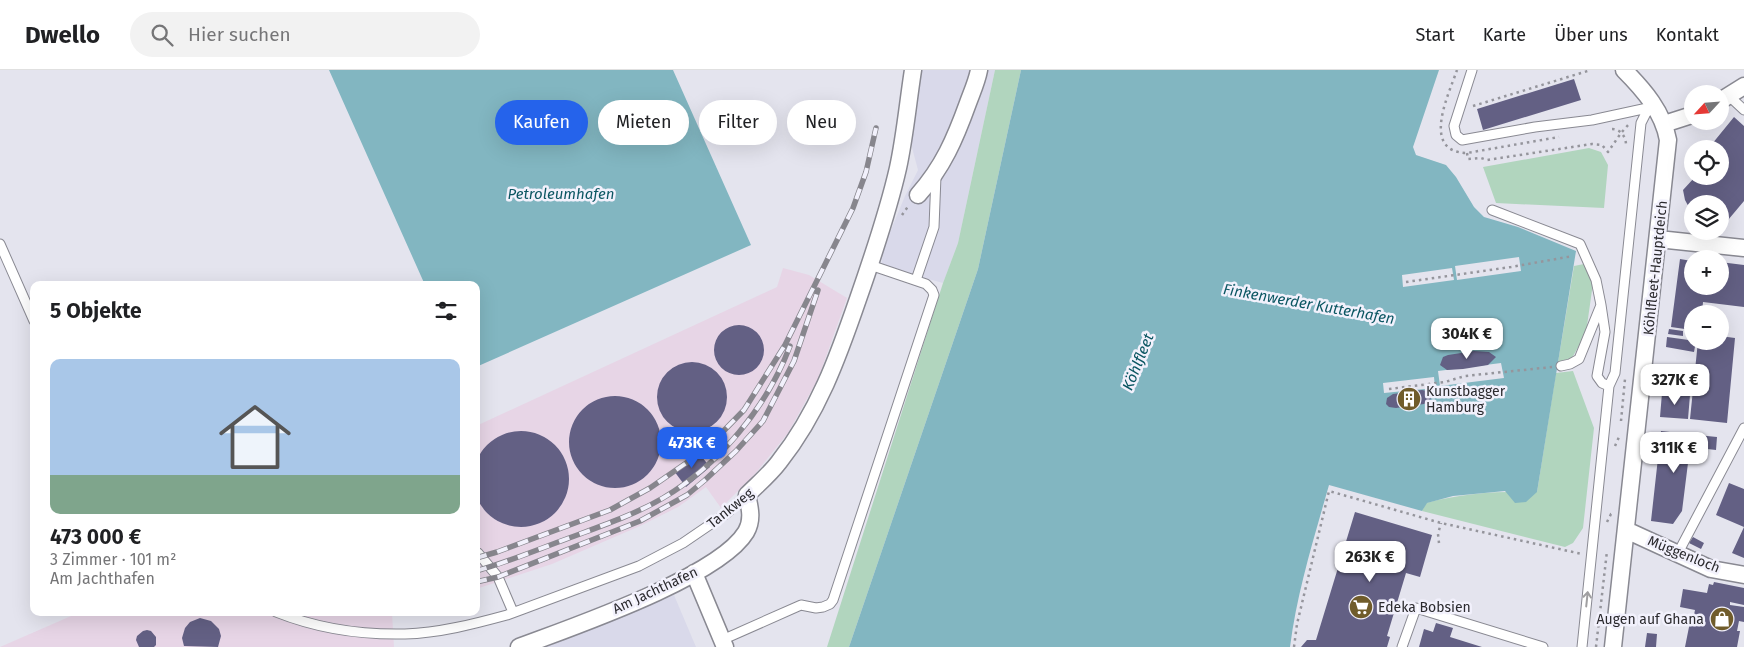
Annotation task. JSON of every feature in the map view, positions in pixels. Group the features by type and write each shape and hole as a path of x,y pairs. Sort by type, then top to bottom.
{"street":[{"name":"Tankweg","path":"747,495 778,463 824,390 870,265 898,166 913,70"},
{"path":"918,195 936,174 958,130 979,70"},
{"name":"Köhlfleet-Hauptdeich","path":"1613,647 1668,140 1664,124 1632,72"},
{"path":"1729,95 1744,86"},
{"path":"1664,124 1684,118"},
{"path":"1658,239 1744,248"},
{"name":"Am Jachthafen","path":"519,647 551,641 660,590 719,558 739,542 751,520 747,495"},
{"name":"Müggenloch","path":"1626,530 1712,568 1744,575"},
{"path":"694,573 724,644"}],"lane":[{"path":"1472,70 1454,126 1456,135 1462,140 1535,126 1592,120 1654,106"},
{"path":"1729,101 1744,110"},
{"path":"1582,647 1606,424 1608,386 1615,373 1641,124 1646,113 1654,106"},
{"path":"916,280 934,227 936,174"},
{"path":"1492,210 1580,244 1596,280 1605,332 1597,376 1602,383 1608,386"},
{"path":"0,244 30,311"},
{"path":"724,644 801,605 816,608 823,607 830,604 833,600 934,296 932,290 926,284 870,265"},
{"path":"1561,366 1579,359 1601,305"},
{"path":"1678,553 1744,428"},
{"name":"Tankweg","path":"290,616 327,627 353,631 404,634 456,627 513,612 639,566 683,544 727,513 747,495"},
{"path":"480,555 498,577 513,612"},
{"path":"1402,647 1416,608 1543,647"}],"path":[{"path":"1457,70 1442,115 1440,128 1442,138 1450,149 1460,153 1467,153 1567,136"},
{"path":"1459,110 1590,70"},
{"path":"1467,153 1468,159 1481,158 1487,160 1592,144 1602,145 1608,152 1621,132 1629,124 1641,124"},
{"path":"1604,130 1613,128 1621,132 1626,141 1626,149"},
{"path":"1406,282 1584,254"},
{"path":"1389,389 1445,382 1465,376 1561,366"},
{"path":"1620,427 1625,377"},
{"path":"1618,446 1619,437"},
{"path":"1294,647 1296,624 1328,491 1441,523 1592,557"},
{"path":"1610,522 1611,514"},
{"path":"1439,543 1438,534 1441,523"},
{"path":"1596,647 1607,549"}],"shaded area":[{"path":"921,70 995,70 958,243 943,283 881,266 884,247 918,170 910,140"},
{"path":"783,268 809,275 847,298 818,379 788,433 755,474 721,508 706,487 678,507 640,526 552,564 480,588 480,424 777,287"},
{"path":"674,595 696,647 546,647"},
{"path":"71,616 392,616 394,647 0,647"}],"green space":[{"path":"995,70 1021,70 978,269 849,647 827,647 943,283 958,243"},
{"path":"1589,148 1601,152 1608,165 1604,208 1496,203 1483,167"},
{"path":"1584,264 1593,283 1586,333 1572,358 1558,362 1574,266"},
{"path":"1573,371 1594,428 1583,528 1573,543 1565,547 1422,511 1426,503 1454,497 1495,492 1537,492 1556,373"}],"water":[{"name":"Petroleumhafen","path":"329,70 673,70 686,100 598,100 598,145 689,145 689,106 699,128 699,145 706,145 751,245 480,365 480,281 423,281"},
{"path":"1021,70 1439,70 1413,147 1416,155 1446,165 1456,177 1474,207 1484,217 1518,227 1576,251 1537,492 1526,502 1515,503 1505,491 1453,496 1427,503 1422,511 1329,485 1301,586 1290,647 849,647 978,269"}],"pier":[{"path":"1519,257 1521,271 1457,280 1455,266"},
{"path":"1452,268 1454,280 1403,287 1402,275"},
{"path":"1501,363 1504,378 1440,386 1438,371"},
{"path":"1434,377 1435,388 1384,393 1383,383"}],"building":[{"path":"1574,79 1581,100 1483,130 1477,109"},
{"path":"1734,117 1744,126 1744,201 1729,219 1729,195 1684,195 1683,190 1688,185 1729,185 1729,140 1715,140 1723,130 1729,130 1729,123"},
{"path":"1680,259 1684,260 1684,295 1729,295 1729,263 1744,265 1744,307 1703,302 1703,305 1684,305 1684,329 1671,327"},
{"path":"734,325 744,325 757,332 764,345 764,355 757,368 744,375 734,375 725,371 718,364 714,355 714,345 718,336 725,329"},
{"path":"1669,329 1683,331 1683,336 1668,334"},
{"path":"1667,337 1684,339 1684,350 1694,350 1694,352 1666,347"},
{"path":"1729,337 1735,338 1727,423 1690,419 1697,350 1729,350"},
{"path":"1474,351 1489,352 1496,357 1488,365 1463,369 1447,370 1440,365 1443,357"},
{"path":"692,362 705,365 717,372 724,384 727,397 724,410 717,422 705,429 692,432 679,429 667,422 660,410 657,397 660,384 667,372 679,365"},
{"path":"1662,366 1691,370 1690,382 1661,378"},
{"name":"Kunstbagger Hamburg","path":"1422,390 1432,395 1430,400 1424,404 1396,408 1389,407 1386,404 1387,398 1393,394"},
{"path":"1662,393 1690,395 1688,419 1660,417"},
{"path":"615,396 633,399 648,409 658,424 661,442 658,460 648,475 633,485 615,488 597,485 582,475 572,460 569,442 572,424 582,409 597,399"},
{"path":"521,431 530,432 547,439 561,453 568,470 568,488 561,505 555,513 539,523 521,527 503,523 487,513 480,503 480,455 487,445 503,435"},
{"path":"1661,431 1679,433 1678,446 1686,447 1687,434 1717,437 1716,450 1690,447 1682,511 1673,524 1651,521"},
{"path":"698,452 710,467 686,487 674,471"},
{"path":"1729,483 1744,489 1744,527 1716,515"},
{"name":"Edeka Bobsien","path":"1355,512 1432,535 1420,577 1406,573 1387,636 1390,637 1387,647 1301,647 1307,640 1316,640"},
{"path":"1744,527 1744,558 1732,553"},
{"path":"1693,537 1704,543 1701,549 1689,543"},
{"path":"1714,582 1744,588 1744,605 1730,602 1730,605 1744,607 1744,622 1739,621 1737,631 1740,631 1737,647 1685,647 1690,622 1702,625 1703,617 1694,615 1695,610 1680,607 1683,589 1707,593 1709,584 1713,585"},
{"path":"200,618 211,621 219,629 221,636 218,647 184,646 182,638 185,628 190,622"},
{"path":"1436,623 1453,628 1450,637 1482,647 1419,647 1424,629 1433,632"},
{"path":"147,630 151,631 156,637 156,645 154,647 139,647 136,640 137,636"},
{"path":"1647,633 1657,634 1656,647 1645,647"}],"railway":[{"path":"480,557 610,510 650,488 705,450 744,410 785,345 853,208 866,172 876,128"},
{"path":"480,581 498,577 640,521 687,495 705,480 736,451 763,421 794,361 818,290"},
{"path":"480,570 629,515 663,498 684,484 703,469 739,433 768,391 790,346"}],"place":[{"name":"Kunstbagger Hamburg","path":"1409,399"},
{"name":"Edeka Bobsien","path":"1361,607"},
{"name":"Augen auf Ghana","path":"1722,619"}],"water label":[{"name":"Finkenwerder Kutterhafen","path":"1309,304"},
{"name":"Köhlfleet","path":"1138,362"}]}
